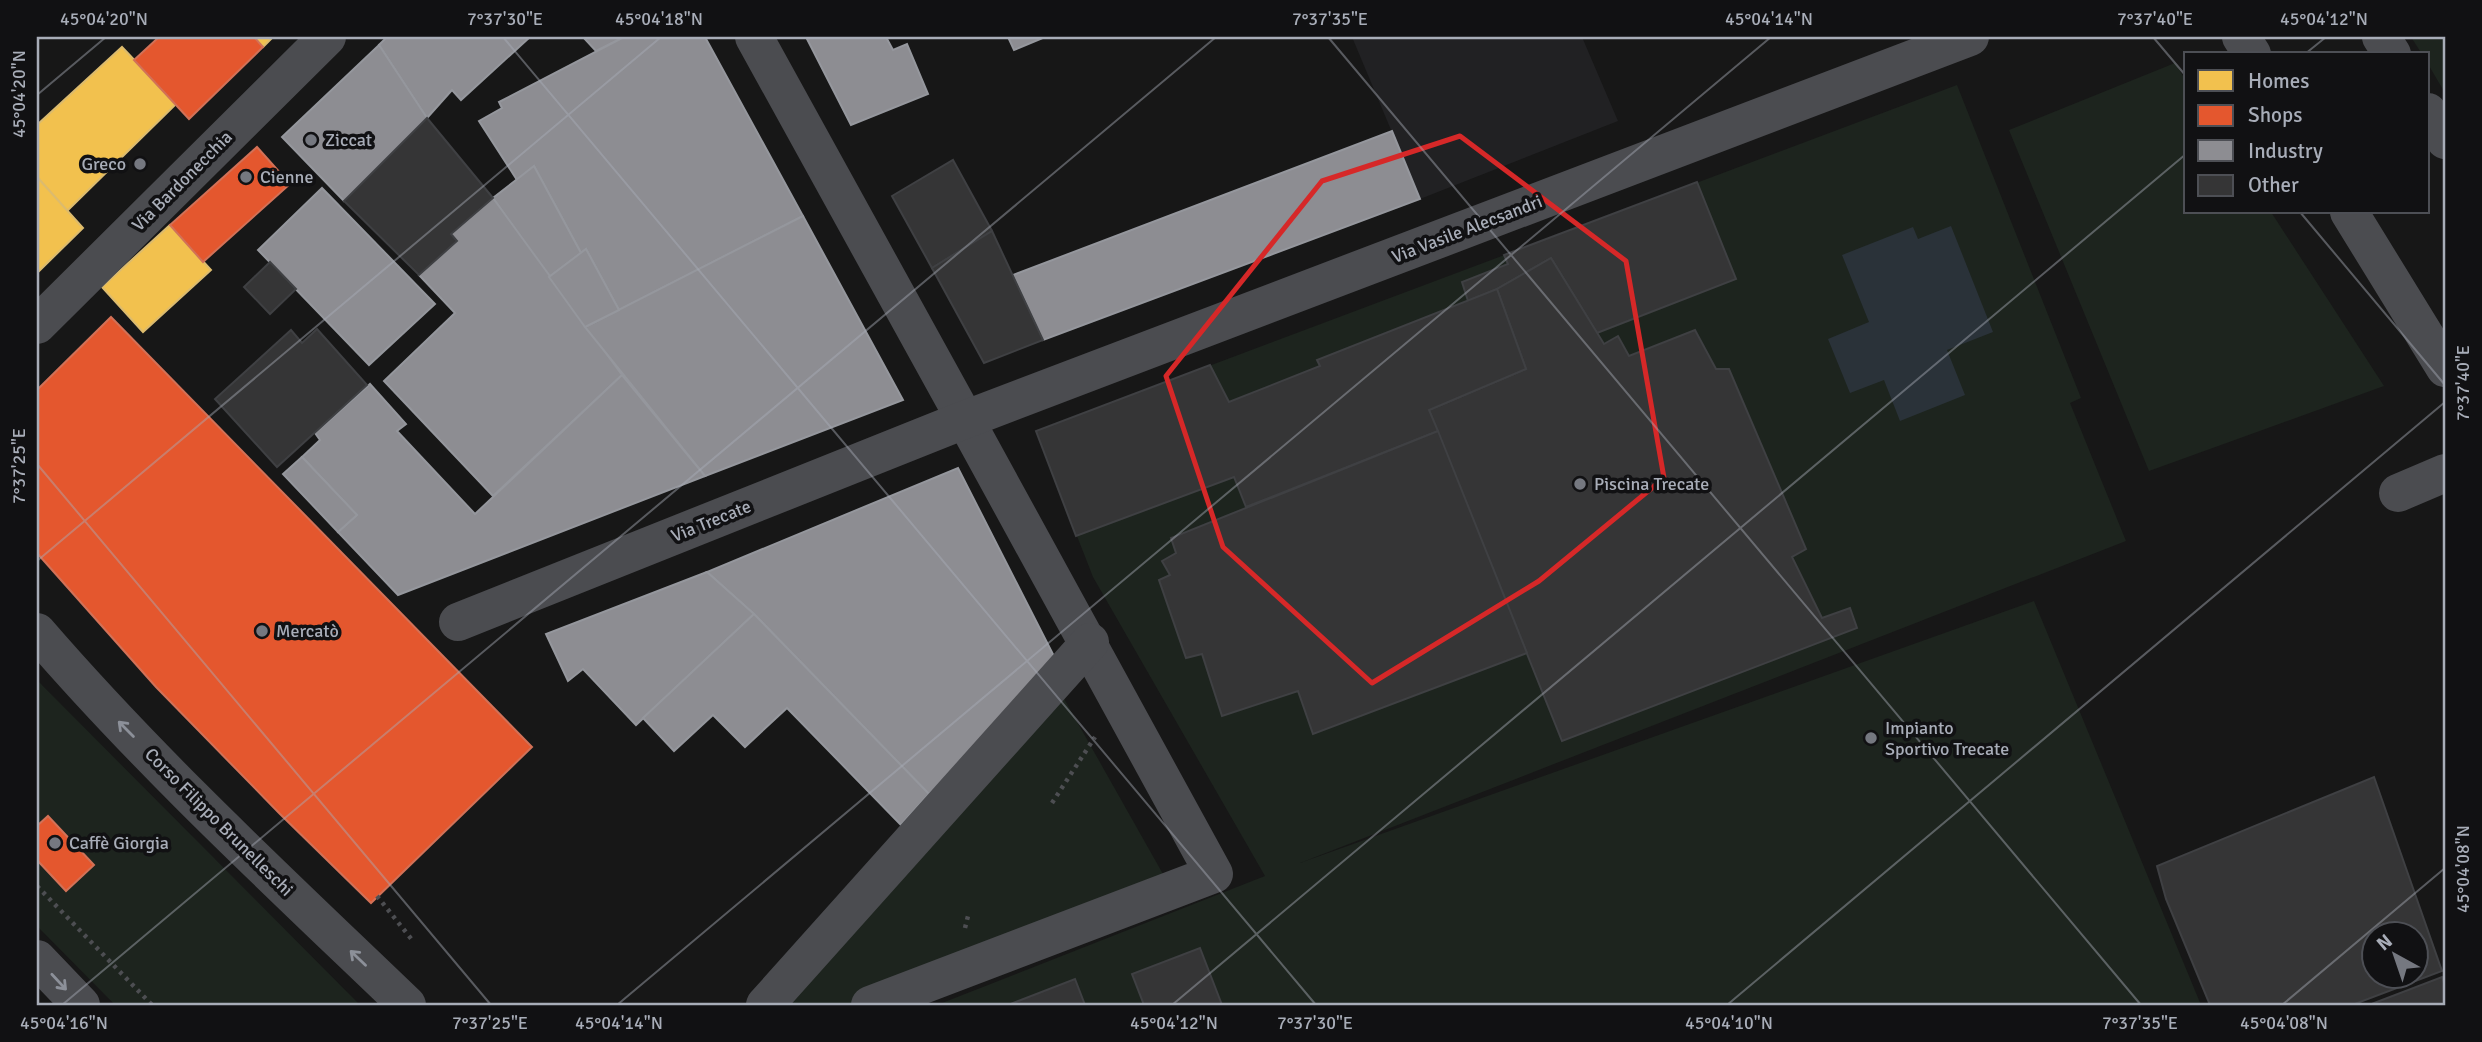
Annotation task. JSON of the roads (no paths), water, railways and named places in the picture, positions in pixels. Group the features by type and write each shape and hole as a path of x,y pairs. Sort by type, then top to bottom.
{"street":[{"name":"Via Bardonecchia","path":"37,325 327,37"},
{"path":"754,37 964,421 1090,642 1214,874 870,1005"},
{"name":"Via Vasile Alecsandri","path":"964,421 1970,37"},
{"path":"2241,37 2251,52"},
{"path":"2381,37 2391,52"},
{"path":"2430,115 2445,140"},
{"path":"2350,214 2445,368"},
{"name":"Via Trecate","path":"458,622 964,421"},
{"path":"2398,493 2445,473"},
{"name":"Corso Filippo Brunelleschi","path":"37,632 86,688 167,770 407,1005"},
{"path":"765,1005 1090,642"},
{"path":"37,959 81,1005"}],"place":[{"name":"Ziccat","path":"311,140"},
{"name":"Greco","path":"140,164"},
{"name":"Cienne","path":"246,177"},
{"name":"Piscina Trecate","path":"1580,484"},
{"name":"Mercatò","path":"262,631"},
{"name":"Impianto Sportivo Trecate","path":"1871,738"},
{"name":"Caffè Giorgia","path":"55,843"}]}
